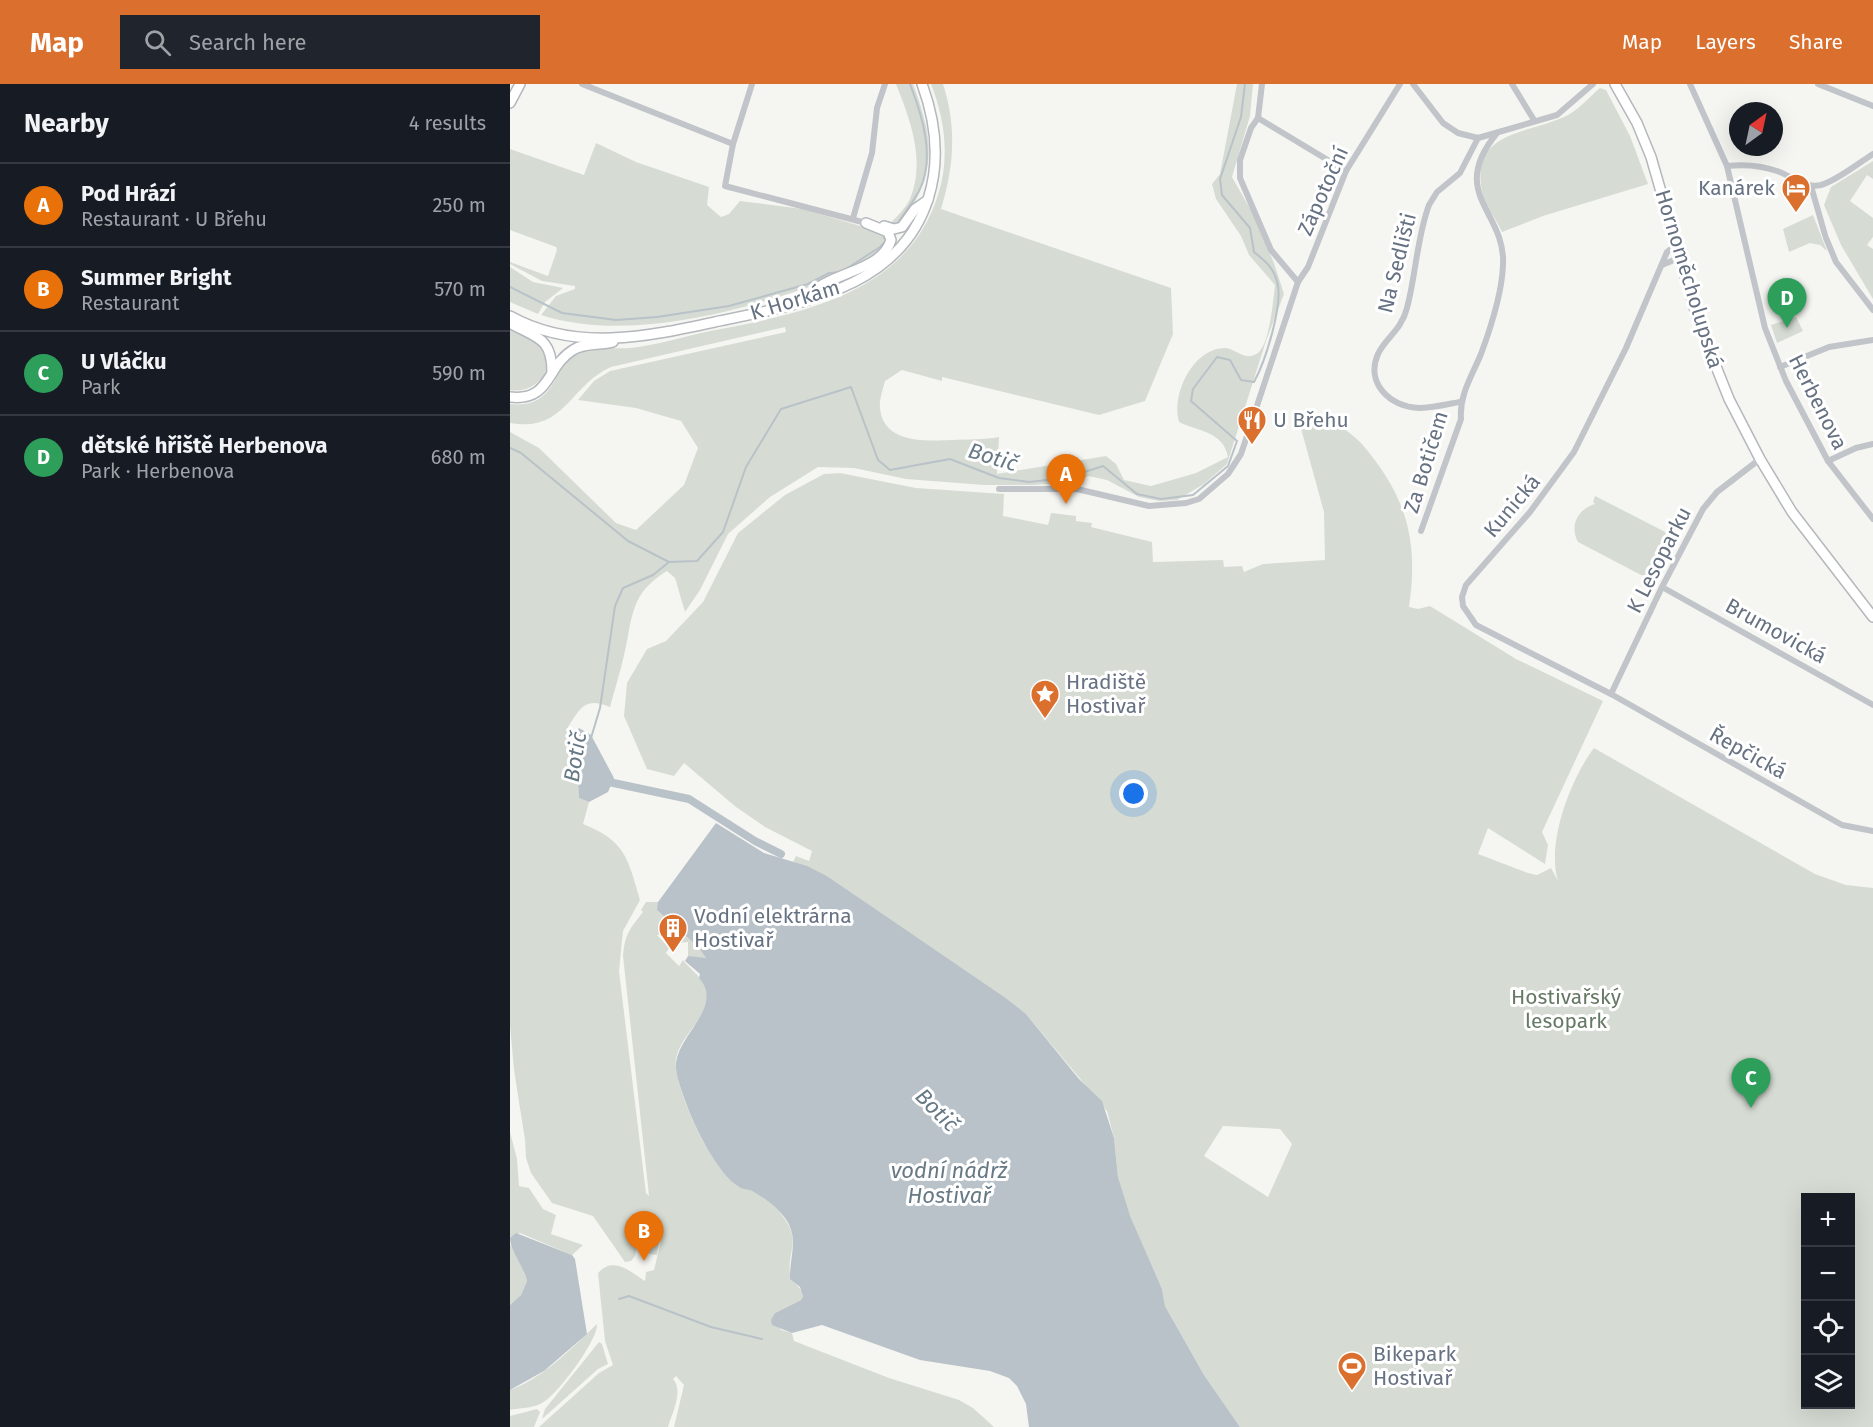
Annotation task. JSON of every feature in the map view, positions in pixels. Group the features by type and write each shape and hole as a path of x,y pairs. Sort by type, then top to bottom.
{"main road":[{"path":"510,104 520,84"},
{"name":"K Horkám","path":"510,316 533,326 563,334 624,339 762,313 842,288 884,263 909,236 928,200 936,167 936,137 933,118 922,84"},
{"name":"Hornoměcholupská","path":"1615,84 1637,123 1651,157 1711,356 1760,459 1792,512 1873,617"},
{"path":"869,224 901,228 915,209 928,200"},
{"path":"808,299 819,287 862,266 888,247 891,240 890,234 869,224"},
{"path":"510,323 535,334 546,344 552,372"},
{"path":"510,397 521,398 545,386 552,372 564,357 576,348 604,345 624,339"}],"street":[{"path":"582,84 733,144"},
{"path":"752,84 733,144 725,186 869,224"},
{"path":"853,218 872,153 877,108 885,84"},
{"path":"999,489 1077,489 1153,506 1199,499 1228,474 1241,454 1298,282 1271,250 1240,178 1240,160 1251,128 1258,118 1262,84"},
{"name":"Zápotoční","path":"1298,282 1308,267 1346,171 1400,84"},
{"path":"1413,84 1443,123 1458,133 1478,138 1562,112 1593,84"},
{"path":"1512,84 1534,120"},
{"name":"Herbenova","path":"1690,84 1727,166 1763,319 1780,367 1799,409 1828,461 1873,519"},
{"path":"1818,84 1873,106"},
{"path":"1258,118 1346,171"},
{"name":"Za Botičem","path":"1421,531 1461,419 1460,402 1484,344 1503,267 1503,252 1482,203 1477,183 1479,161 1497,133"},
{"name":"Na Sedlišti","path":"1460,402 1421,408 1409,407 1391,400 1379,387 1374,365 1380,351 1393,337 1405,314 1429,205 1437,192 1460,173 1478,138"},
{"path":"1727,166 1760,166 1811,186 1825,183 1873,154"},
{"path":"1811,186 1825,237 1836,262 1873,310"},
{"name":"Kunická","path":"1611,694 1476,625 1465,612 1462,597 1468,582 1530,512 1574,452 1626,348 1667,252 1677,244"},
{"path":"1662,265 1681,257"},
{"path":"1780,367 1829,347 1873,340"},
{"path":"1828,461 1856,448 1873,444"},
{"name":"K Lesoparku","path":"1611,694 1662,586 1707,503 1743,470 1760,459"},
{"name":"Brumovická","path":"1662,586 1873,705"},
{"name":"Řepčická","path":"1611,694 1842,825 1873,831"}],"green space":[{"path":"896,84 913,84 925,123 929,156 922,187 903,223 889,225 910,199 917,170 911,126"},
{"path":"931,84 943,84 952,131 949,178 941,209 1171,288 1173,334 1145,401 1099,415 942,377 942,381 902,370 885,381 880,405 883,420 898,434 919,440 999,437 997,474 1106,456 1116,464 1124,480 1151,486 1196,473 1228,457 1225,448 1216,437 1179,422 1177,411 1181,387 1194,365 1213,350 1225,348 1250,356 1259,352 1266,339 1275,285 1249,255 1241,236 1216,199 1212,184 1220,174 1237,84 1253,84 1250,116 1232,177 1252,212 1274,263 1284,294 1266,341 1227,464 1204,484 1177,500 1159,501 1139,497 1107,480 1088,476 1075,482 984,485 906,479 854,468 818,467 770,497 728,534 700,590 685,612 675,578 667,571 646,588 632,615 610,707 595,703 584,706 568,727 577,755 579,798 589,802 583,824 608,837 623,853 640,900 623,931 619,971 646,1193 649,1196 623,956 627,936 643,912 641,910 646,902 658,902 658,911 698,947 706,958 705,960 688,956 688,942 678,943 667,933 657,935 669,948 666,953 679,966 683,960 704,984 707,995 706,1005 681,1045 677,1056 678,1080 690,1114 708,1150 729,1178 739,1187 750,1190 771,1204 790,1228 793,1242 790,1274 803,1296 801,1300 775,1313 781,1330 792,1333 794,1341 889,1378 959,1400 973,1408 994,1427 674,1427 684,1385 676,1376 673,1379 677,1396 668,1427 539,1427 599,1373 613,1365 605,1341 598,1273 604,1268 616,1265 645,1281 646,1272 654,1270 662,1237 657,1241 659,1242 657,1255 649,1254 649,1250 643,1248 647,1216 644,1215 635,1256 631,1261 625,1262 593,1216 552,1203 531,1173 526,1158 510,1025 510,432 539,448 616,523 636,530 684,485 698,448 681,421 636,408 578,400 594,381 610,371 786,332 785,327 611,367 597,375 566,406 543,421 528,424 510,423 510,404 527,404 540,398 568,360 577,352 589,348 630,348 650,345 779,316 814,307 846,294 876,277 902,256 923,229 942,181 945,153 943,125"},
{"path":"1600,88 1606,90 1630,136 1648,184 1543,216 1502,232 1482,191 1481,171 1485,157 1493,146 1505,138 1569,114"},
{"path":"596,143 636,162 709,187 707,205 721,217 729,214 740,201 803,209 884,233 889,240 869,259 846,273 807,288 734,310 669,322 636,325 571,322 541,315 556,296 575,289 575,286 542,281 510,264 510,262 548,276 557,250 556,247 510,230 510,149 584,175"},
{"path":"1873,161 1873,179 1867,175 1850,201 1873,218 1873,237 1867,245 1873,249 1873,299 1841,245 1824,205 1831,187"},
{"path":"1813,215 1827,251 1820,245 1810,243 1789,252 1783,229"},
{"path":"510,267 533,282 563,288 545,302 538,314 510,302"},
{"path":"1796,317 1803,331 1777,343 1771,325"},
{"path":"510,326 539,342 547,354 548,363 542,378 528,388 519,390 510,390"},
{"name":"Hostivařský lesopark","path":"1297,414 1331,416 1362,444 1389,482 1399,500 1410,539 1412,583 1409,607 1418,609 1430,606 1516,659 1603,701 1542,832 1548,845 1545,864 1488,828 1478,854 1537,875 1551,868 1558,881 1555,848 1558,830 1569,793 1594,748 1815,874 1846,885 1873,888 1873,1427 1240,1427 1204,1375 1165,1306 1162,1289 1129,1216 1118,1177 1114,1138 1107,1111 1026,1014 827,876 793,862 796,856 809,861 812,851 765,827 736,807 684,763 674,776 647,769 624,716 627,683 647,649 666,641 703,602 738,533 785,495 824,474 840,473 916,488 1004,494 1003,516 1048,525 1051,513 1076,516 1076,521 1092,523 1091,527 1152,542 1153,562 1223,560 1224,567 1242,566 1244,572 1263,564 1325,560 1324,512","holes":["1223,1126 1280,1129 1292,1144 1268,1197 1204,1156"]},
{"path":"1595,496 1677,538 1674,543 1666,540 1669,557 1662,568 1651,575 1641,575 1578,542 1574,530 1577,518 1589,506 1595,504 1593,502"},
{"path":"510,1132 517,1159 519,1186 529,1188 543,1209 556,1215 551,1234 583,1245 572,1255 520,1233 510,1238"},
{"path":"510,1244 520,1259 527,1281 521,1295 510,1305"},
{"path":"597,1324 596,1331 584,1354 557,1390 535,1406 510,1410 510,1390 545,1370"},
{"path":"599,1342 602,1344 608,1364 598,1369 542,1419 545,1409"},
{"path":"537,1409 540,1412 534,1427 510,1427 510,1416"}],"water":[{"path":"579,728 591,735 614,778 608,792 589,802 579,798 575,733"},
{"name":"vodní nádrž Hostivař","path":"716,823 764,853 807,866 827,876 1007,999 1026,1014 1079,1079 1102,1101 1114,1138 1118,1177 1130,1216 1162,1289 1165,1306 1204,1375 1240,1427 1029,1427 1026,1404 1017,1386 1009,1378 990,1371 920,1360 822,1325 792,1333 772,1325 771,1320 775,1313 801,1300 803,1296 800,1287 790,1279 793,1242 791,1228 771,1204 752,1191 739,1187 723,1172 701,1137 690,1113 679,1083 676,1063 684,1041 704,1010 706,999 705,989 699,978 700,974 685,961 688,956 706,958 698,947 657,910 658,902"},
{"path":"516,1233 572,1255 575,1259 587,1334 544,1371 510,1390 510,1305 521,1295 527,1281 511,1243 510,1238"}],"waterway":[{"path":"898,223 919,191 926,165 927,151 923,123 910,84"},
{"name":"Botič","path":"591,738 600,708 615,606 623,588 653,575 669,562 697,561 723,532 746,467 781,409 851,387 878,460 890,470 950,459 999,478 1029,482 1066,478 1103,466 1137,494 1161,499 1193,495 1228,466 1237,441 1191,401 1193,389 1217,357 1230,360 1241,380 1254,382 1272,333 1278,304 1277,281 1271,268 1254,252 1250,228 1222,195 1220,179 1241,117 1245,84"},
{"path":"846,269 880,247 887,240 884,238"},
{"path":"510,287 562,313 616,320 657,317 729,306 808,284 829,273 841,272"},
{"path":"510,448 521,453 628,541 669,562"},
{"path":"604,781 689,799 755,841 781,854"},
{"path":"619,1299 629,1296 711,1327 762,1339"}],"place":[{"name":"Kanárek","path":"1796,214"},
{"name":"dětské hřiště Herbenova","path":"1787,328"},
{"name":"U Břehu","path":"1252,446"},
{"name":"Pod Hrází","path":"1066,504"},
{"name":"Hradiště Hostivař","path":"1045,720"},
{"name":"Vodní elektrárna Hostivař","path":"673,954"},
{"name":"U Vláčku","path":"1751,1108"},
{"name":"Summer Bright","path":"644,1261"},
{"name":"Bikepark Hostivař","path":"1352,1392"}]}
